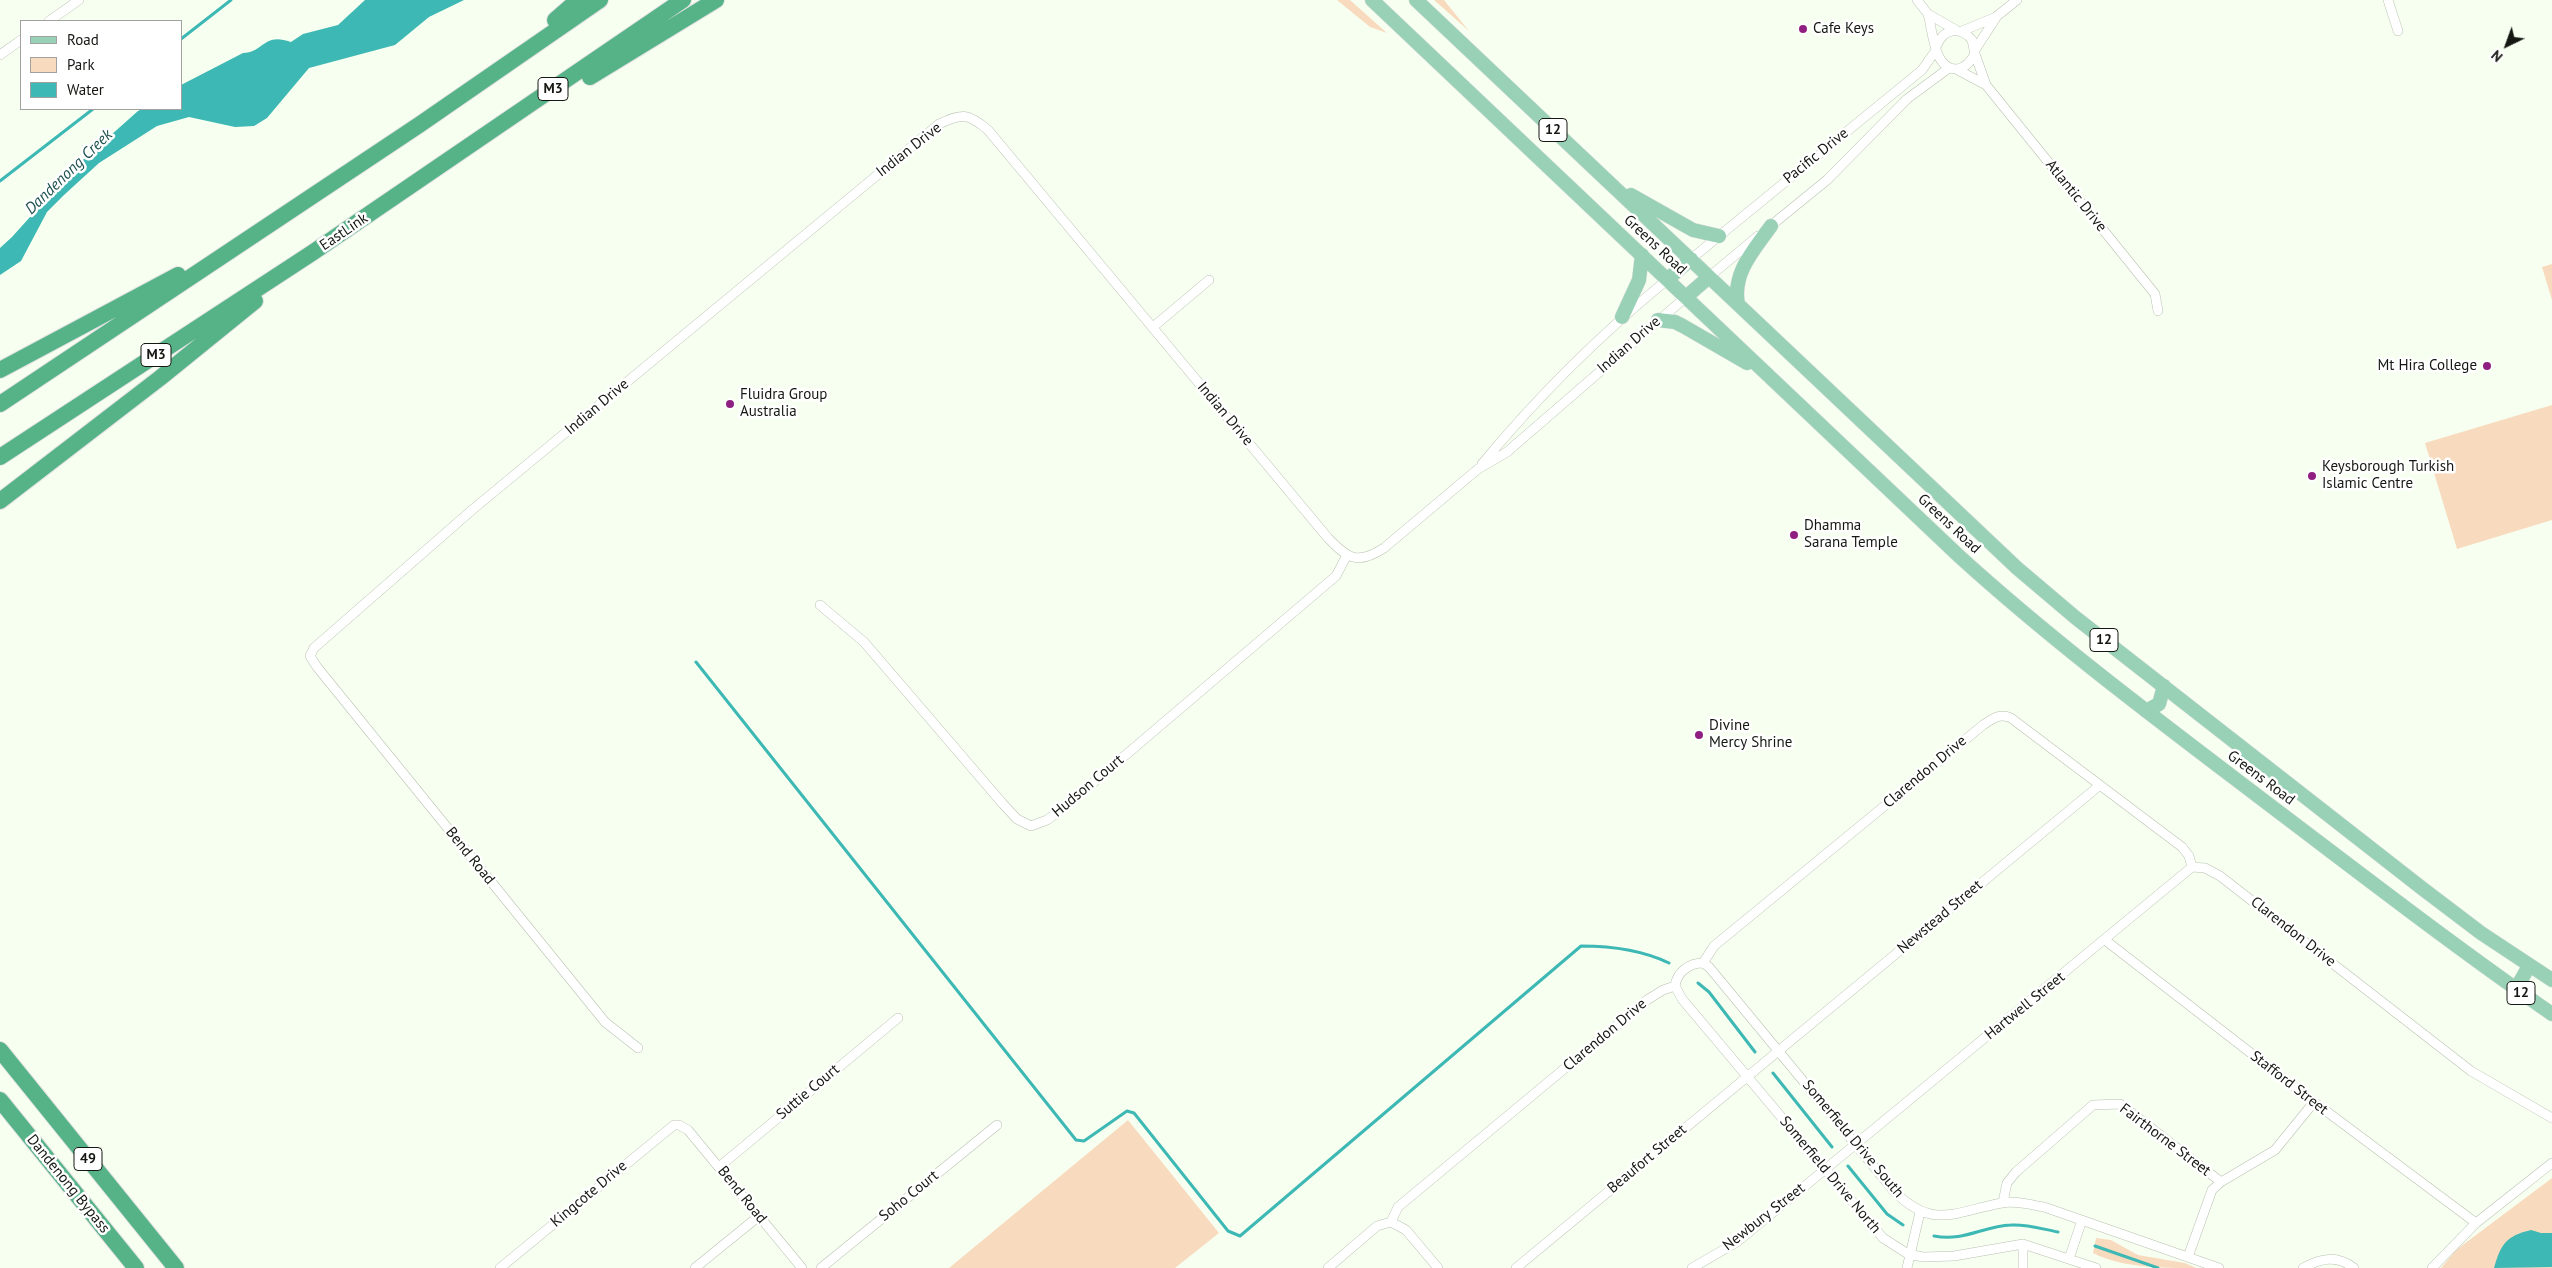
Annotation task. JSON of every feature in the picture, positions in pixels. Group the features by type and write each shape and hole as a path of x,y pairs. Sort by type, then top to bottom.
{"highway":[{"path":"493,74 578,0"},
{"path":"0,404 270,225 600,0"},
{"name":"EastLink","path":"0,457 312,253 683,0"},
{"path":"423,178 716,0"},
{"path":"0,370 270,225"},
{"path":"0,501 216,334 312,253"},
{"name":"Dandenong Bypass","path":"0,1050 176,1268"},
{"name":"Dandenong Bypass","path":"0,1100 136,1268"}],"main road":[{"name":"Greens Road","path":"1372,0 2018,610 2146,711 2552,1014"},
{"name":"Greens Road","path":"1416,0 2017,568 2076,618 2423,889 2529,966 2552,980"},
{"path":"1598,172 1639,200 1694,230 1719,236"},
{"path":"1738,304 1736,293 1740,272 1771,226"},
{"path":"1622,317 1639,280 1642,255"},
{"path":"1668,279 1690,259"},
{"path":"1686,297 1709,277"},
{"path":"1658,320 1669,320 1683,326 1767,375"},
{"path":"2146,711 2159,704 2164,686"},
{"path":"2516,989 2529,966"}],"street":[{"path":"50,20 80,0"},
{"path":"1917,0 1928,14 1972,40 1975,52"},
{"path":"1936,47 1944,34 1959,31 1997,16 2017,0"},
{"path":"2388,0 2398,31"},
{"path":"1928,14 1939,60 1953,68 1967,65 1997,16"},
{"path":"0,55 20,41"},
{"name":"Pacific Drive","path":"1690,259 1913,78 1922,70 1936,47"},
{"name":"Atlantic Drive","path":"1975,52 1986,85 2155,294 2158,311"},
{"name":"Pacific Drive","path":"1709,277 1827,180 1907,99 1953,68"},
{"name":"Atlantic Drive","path":"1953,68 1986,85"},
{"name":"Indian Drive","path":"310,656 314,648 472,510 938,124 957,115 974,117 988,130 1328,538 1347,556 1358,559 1378,552 1478,469 1574,361 1622,317 1668,279"},
{"path":"1153,327 1209,280"},
{"name":"Indian Drive","path":"1478,469 1507,452 1686,297"},
{"name":"Hudson Court","path":"820,605 864,642 1003,804 1017,819 1031,826 1047,820 1061,810 1336,576 1347,556"},
{"name":"Bend Road","path":"310,656 605,1022 638,1048"},
{"name":"Clarendon Drive","path":"1391,1222 1398,1207 1647,1000 1663,990 1675,986 1676,980 1683,970 1694,964 1703,963 1707,953 1714,946 1990,719 2004,715 2011,718 2182,848 2189,856 2192,867 2205,868 2220,876 2471,1071 2552,1118"},
{"name":"Newstead Street","path":"1779,1050 2100,785"},
{"name":"Hartwell Street","path":"1856,1143 2192,867"},
{"name":"Stafford Street","path":"2105,940 2314,1102 2476,1223"},
{"name":"Somerfield Drive South","path":"1703,963 1709,967 1779,1050 1894,1191 1906,1203 1920,1212 1945,1217 2003,1202 2044,1207 2219,1268"},
{"name":"Somerfield Drive North","path":"1675,986 1682,999 1883,1238 1908,1254 1923,1257 1954,1256 2023,1244 2096,1268"},
{"name":"Suttie Court","path":"719,1167 898,1018"},
{"name":"Beaufort Street","path":"1516,1268 1779,1050"},
{"path":"2188,1257 2212,1190 2220,1182 2275,1150 2314,1102"},
{"name":"Fairthorne Street","path":"2003,1202 2007,1183 2016,1172 2093,1105 2105,1103 2120,1104 2220,1182"},
{"name":"Kingcote Drive","path":"500,1268 674,1124 679,1124"},
{"name":"Bend Road","path":"679,1124 688,1130 802,1268"},
{"name":"Soho Court","path":"821,1268 997,1125"},
{"name":"Newbury Street","path":"1692,1268 1737,1242 1856,1143"},
{"path":"2432,1268 2476,1223 2552,1163"},
{"path":"1906,1268 1920,1212"},
{"path":"695,1268 759,1216"},
{"path":"2069,1259 2082,1220"},
{"path":"1328,1268 1377,1226 1391,1222 1406,1230 1438,1268"},
{"path":"2023,1244 2023,1268"},
{"path":"2303,1268 2318,1260 2335,1258 2354,1268"}],"green space":[{"path":"1337,0 1350,0 1387,33 1370,27"},
{"path":"1434,0 1444,0 1469,31"},
{"path":"2552,264 2552,300 2542,267"},
{"path":"2552,405 2552,520 2457,549 2425,443"},
{"path":"1128,1120 1219,1233 1175,1268 949,1268"},
{"path":"2552,1178 2552,1268 2441,1268 2456,1250"},
{"path":"2096,1238 2111,1240 2138,1255 2185,1263 2196,1268 2156,1267 2117,1262 2093,1253"}],"water":[{"path":"365,0 464,0 429,17 395,45 309,68 267,118 254,126 235,127 189,117 157,126 99,163 64,195 47,212 21,261 0,275 0,248 75,167 138,111 182,110 182,84 269,41 275,39 291,42 303,34 338,25"},
{"path":"2531,1230 2541,1233 2552,1233 2552,1267 2494,1268 2499,1253 2506,1242 2516,1235"}],"waterway":[{"name":"Dandenong Creek","path":"182,38 231,0"},
{"name":"Dandenong Creek","path":"0,181 92,110"},
{"path":"696,662 1076,1140 1084,1141 1127,1111 1134,1113 1228,1231 1240,1236 1581,946 1626,950 1648,955 1669,963"},
{"path":"1698,983 1709,992 1755,1052"},
{"path":"1773,1073 1832,1147"},
{"path":"1848,1166 1887,1214 1903,1225"},
{"path":"1934,1236 1955,1237 2011,1225 2029,1226 2058,1232"},
{"path":"2095,1246 2158,1268"}],"place":[{"name":"Cafe Keys","path":"1803,29"},
{"name":"Mt Hira College","path":"2487,366"},
{"name":"Fluidra Group Australia","path":"730,404"},
{"name":"Keysborough Turkish Islamic Centre","path":"2312,476"},
{"name":"Dhamma Sarana Temple","path":"1794,535"},
{"name":"Divine Mercy Shrine","path":"1699,735"}]}
